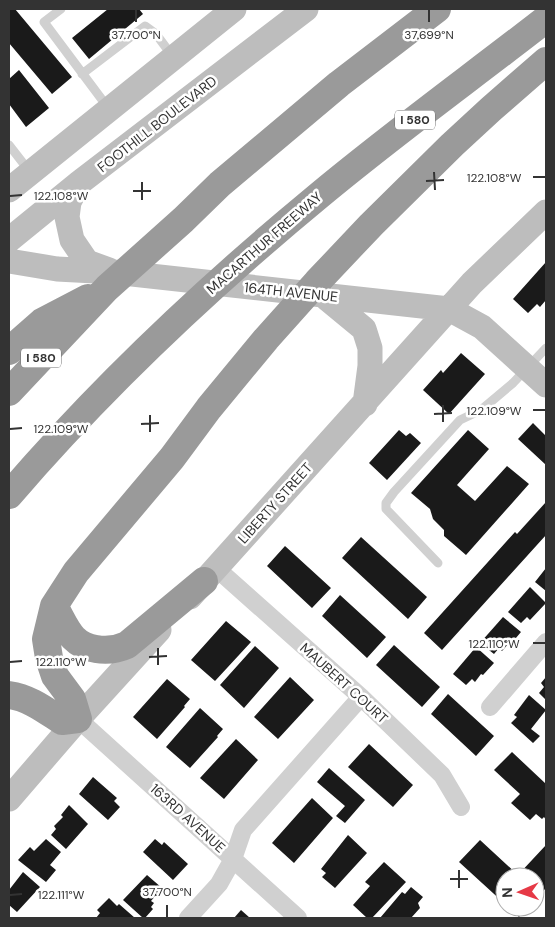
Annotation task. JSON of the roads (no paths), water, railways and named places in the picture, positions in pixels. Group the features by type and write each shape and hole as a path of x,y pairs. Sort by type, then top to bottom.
{"highway":[{"name":"I 580","path":"9,392 73,324 110,280 183,220 220,184 294,121 437,9"},
{"name":"MACARTHUR FREEWAY","path":"9,496 64,434 164,333 229,273 286,223 376,150 546,19"},
{"path":"9,695 36,703 62,721 78,719 72,700 55,676 48,658 46,639 54,606 76,572 172,458 209,408 266,339 371,225 491,109 546,62"},
{"path":"9,351 42,322 110,280"},
{"path":"54,606 72,638 82,647 104,651 116,650 127,645 210,574"}],"street":[{"path":"9,188 234,9"},
{"name":"FOOTHILL BOULEVARD","path":"9,240 79,183 306,9"},
{"path":"79,183 69,202 67,217 72,240 87,262 110,280"},
{"name":"LIBERTY STREET","path":"9,799 78,719 365,404 472,283 546,212"},
{"name":"164TH AVENUE","path":"9,261 110,280 324,296 449,309 482,327 546,385"},
{"path":"324,296 364,329 370,348 370,366 365,404"},
{"name":"MAUBERT COURT","path":"210,574 361,697 442,775 461,807"},
{"path":"490,707 546,642"},
{"path":"188,918 220,884 233,859 243,830 361,697"},
{"name":"163RD AVENUE","path":"78,719 298,918"}],"lane":[{"path":"61,9 44,22 109,109"},
{"path":"82,74 145,26 156,34 173,57"},
{"path":"9,145 30,172"},
{"path":"438,562 386,509 386,503 407,477 460,420 481,410 546,348"}]}
